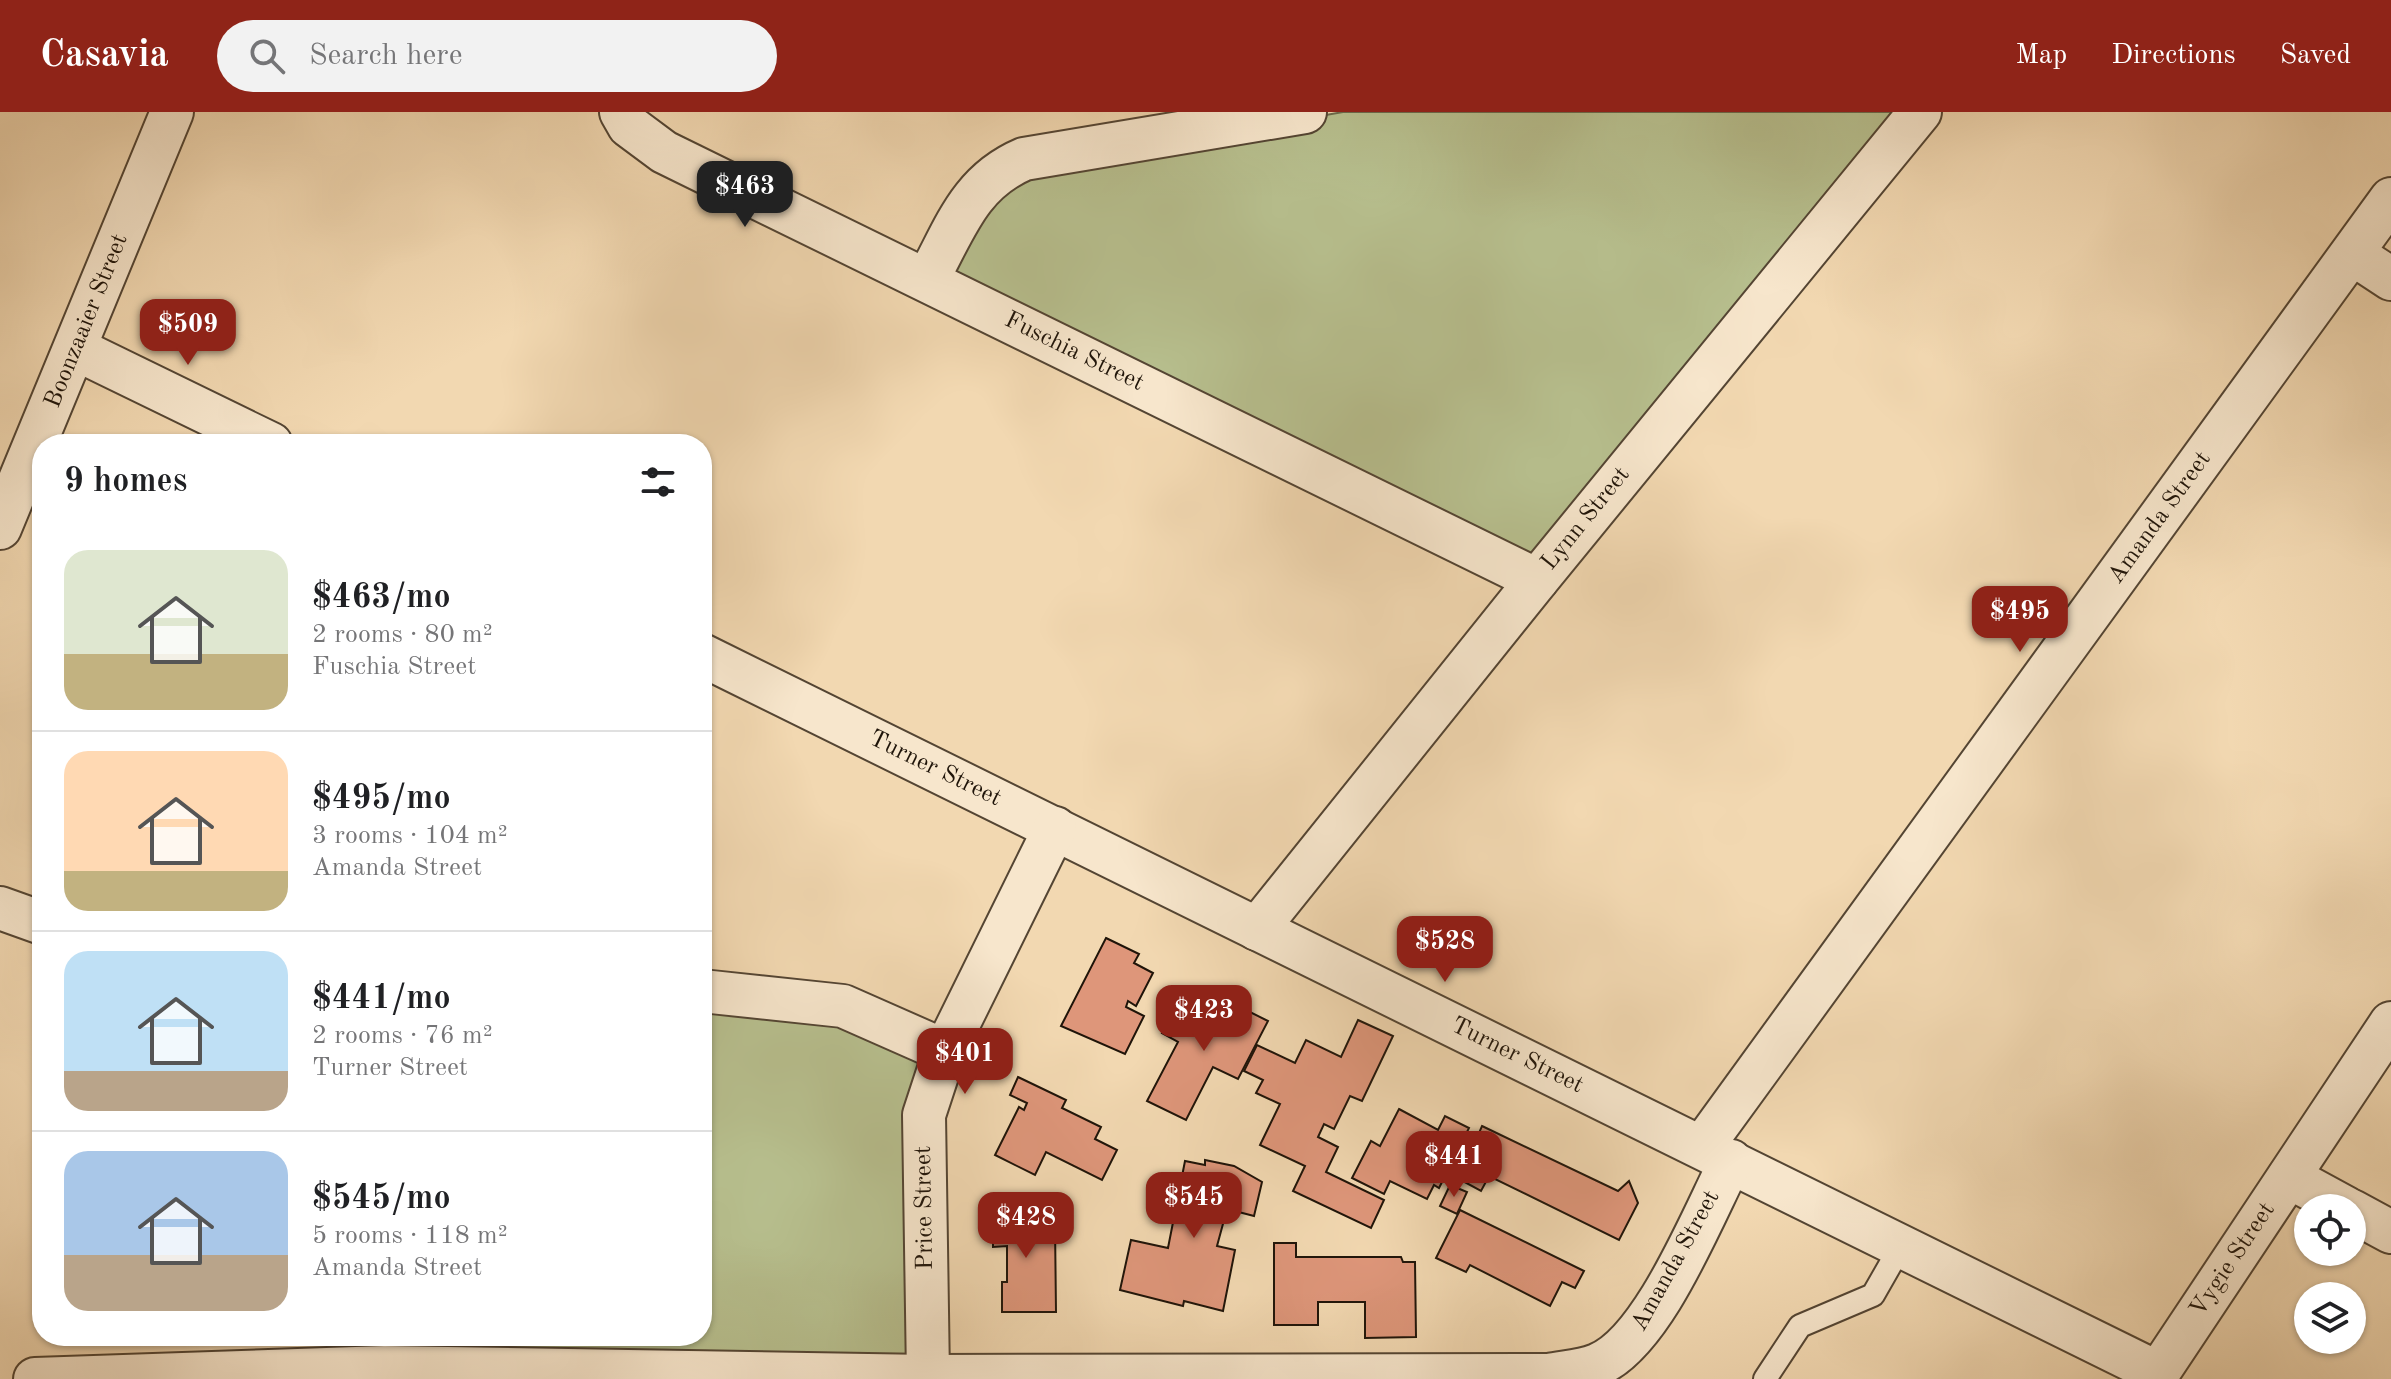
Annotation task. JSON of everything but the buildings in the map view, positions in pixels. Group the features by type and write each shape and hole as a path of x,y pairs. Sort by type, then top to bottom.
{"street":[{"name":"Boonzaaier Street","path":"40,434 172,112"},
{"name":"Fuschia Street","path":"621,112 629,126 664,152 1537,580"},
{"path":"927,280 970,201 988,178 1024,159 1305,112"},
{"name":"Lynn Street","path":"1257,929 1537,580 1920,112"},
{"name":"Amanda Street","path":"35,1379 385,1367 928,1376 1549,1375 1600,1372 1646,1325 1716,1154 2391,199"},
{"path":"2353,254 2391,279"},
{"path":"76,349 250,434"},
{"name":"Boonzaaier Street","path":"0,528 32,453"},
{"name":"Turner Street","path":"712,660 1716,1154 2158,1376"},
{"name":"Price Street","path":"928,1376 924,1115 945,1051 1055,828"},
{"path":"0,908 32,919"},
{"path":"712,992 843,1006 945,1051"},
{"name":"Vygie Street","path":"2158,1376 2391,1023"},
{"path":"2289,1177 2320,1194"},
{"path":"2366,1219 2391,1232"}],"lane":[{"path":"1765,1379 1800,1326 1873,1295 1901,1246"}],"green space":[{"path":"1343,112 1920,112 1537,580 942,288 988,185 1020,168"},
{"path":"712,993 945,1051 928,1376 385,1367 386,1346 712,1346"}]}
